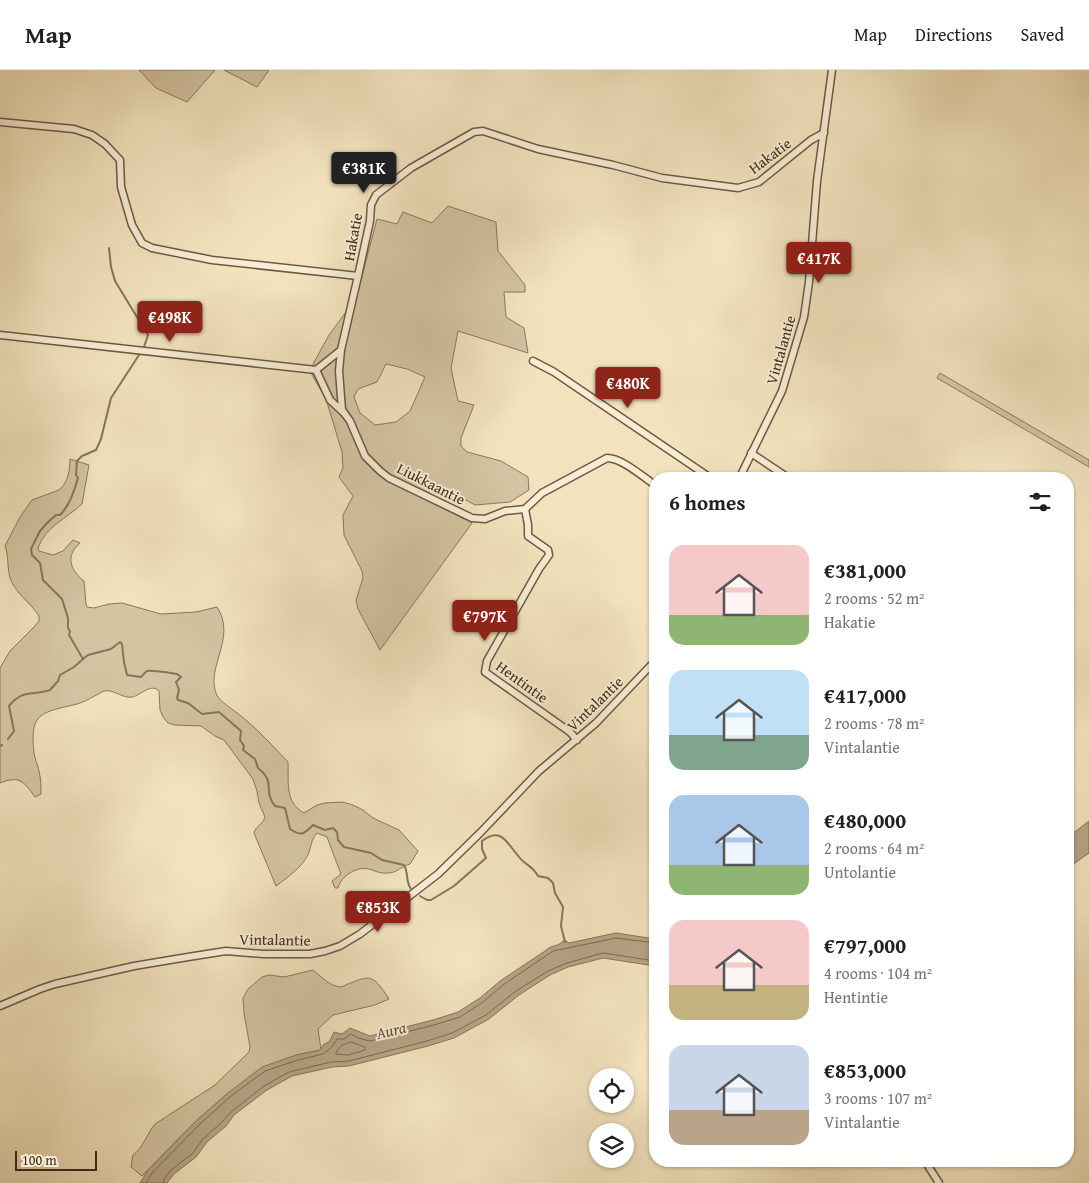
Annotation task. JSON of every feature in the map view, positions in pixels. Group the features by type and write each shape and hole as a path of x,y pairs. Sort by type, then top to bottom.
{"street":[{"name":"Vintalantie","path":"742,472 782,391 804,317 809,282 817,181 832,70"},
{"name":"Hakatie","path":"0,122 74,129 92,134 105,144 120,160 121,187 132,226 142,243 152,248 212,260 358,276 370,221 371,205 376,195 411,168 474,132 483,131 538,149 662,178 738,188 759,182 811,140 824,133"},
{"name":"Liukkaantie","path":"358,276 341,350 339,371 342,410 350,421 365,456 389,478 476,520 485,520 505,511 524,508 542,493 607,458 620,461 649,482"},
{"path":"0,335 316,370 331,360 341,350"},
{"path":"533,361 554,372 702,472"},
{"path":"316,370 330,400 344,414"},
{"path":"751,453 780,472"},
{"name":"Hentintie","path":"524,508 528,525 528,536 548,550 549,555 539,569 487,661 484,672 570,732 577,740"},
{"name":"Vintalantie","path":"0,1006 55,984 134,966 196,955 226,951 263,954 310,954 340,946 360,934 438,874 480,834 539,771 596,723 649,667"},
{"path":"929,1167 938,1183"}],"shaded area":[{"path":"139,70 215,70 187,102 156,88"},
{"path":"224,70 269,70 257,87"},
{"path":"448,206 496,222 498,251 525,285 525,292 504,292 506,317 524,328 528,353 458,331 451,368 458,401 474,405 461,438 461,446 467,452 501,461 528,477 529,490 510,502 475,505 437,484 423,498 472,523 380,650 358,609 356,600 363,578 362,571 344,535 343,515 353,496 339,477 343,468 342,452 326,399 312,375 313,364 329,335 354,301 377,219 397,224 403,212 432,223","holes":["386,364 407,369 425,377 410,411 396,422 375,425 360,413 354,397 358,389 377,382"]},
{"path":"940,373 1089,460 1089,467 937,378"},
{"path":"70,459 89,465 82,504 46,534 38,548 39,551 53,555 63,551 73,540 80,543 72,553 71,563 75,572 84,581 87,607 94,608 122,603 161,614 196,612 217,607 224,629 215,673 216,693 221,701 253,726 288,762 288,784 293,803 304,813 317,805 342,802 363,810 373,818 399,830 418,851 410,864 391,873 364,868 360,869 346,876 338,888 335,888 332,881 341,874 327,837 317,833 302,864 276,886 254,833 265,817 259,803 253,779 224,740 201,726 168,723 160,710 159,691 153,688 133,697 112,691 104,691 81,703 44,714 35,723 33,731 34,756 39,769 41,794 35,797 21,781 12,780 0,783 0,668 10,651 39,621 36,611 12,583 5,546 20,517 32,500 59,490 65,484 70,468"},
{"path":"313,970 329,983 341,987 364,978 369,978 378,984 389,999 375,1005 333,1015 318,1029 321,1050 296,1055 228,1093 196,1121 142,1176 131,1167 133,1155 140,1149 155,1124 215,1085 249,1052 250,1047 243,998 248,989 262,977 269,975 284,977"}],"water":[{"path":"1089,821 1089,853 1074,864 1074,832"},
{"path":"616,933 649,938 649,965 603,958 568,967 550,975 519,995 489,1019 454,1038 349,1066 332,1067 292,1076 267,1090 234,1115 226,1126 207,1142 196,1157 174,1174 167,1183 140,1183 148,1170 196,1121 262,1067 296,1055 320,1050 324,1044 329,1042 334,1032 342,1034 350,1028 370,1036 458,1012 550,947 560,944 564,940 569,943"}],"waterway":[{"path":"109,248 115,281 148,335 144,347"},
{"path":"83,659 69,635 68,618 62,599 43,580 40,563 32,555 31,549 40,531 56,515 60,515 69,502 78,478 76,475 77,461 82,456 96,450 101,439 111,398 139,355"},
{"path":"8,739 14,731 9,706 14,701 23,695 50,690 58,681 60,675 74,667 88,655 111,649 120,642 122,644 127,675 141,677 146,671 177,674 181,677 176,682 179,690 178,700 188,703 202,714 219,712 241,731 240,740 244,746 243,750 255,759 258,768 267,778 271,800 275,806 285,808 290,829 300,834 313,825 325,830 333,828 337,832 338,840 344,847 371,853 382,860 404,865 411,889"},
{"path":"420,896 431,900 454,886 486,858 482,849 482,841 494,835 499,836 507,842 538,876 548,878 553,883 555,893 563,907 561,926 565,942"}],"water label":[{"name":"Aura","path":"391,1030"}]}
